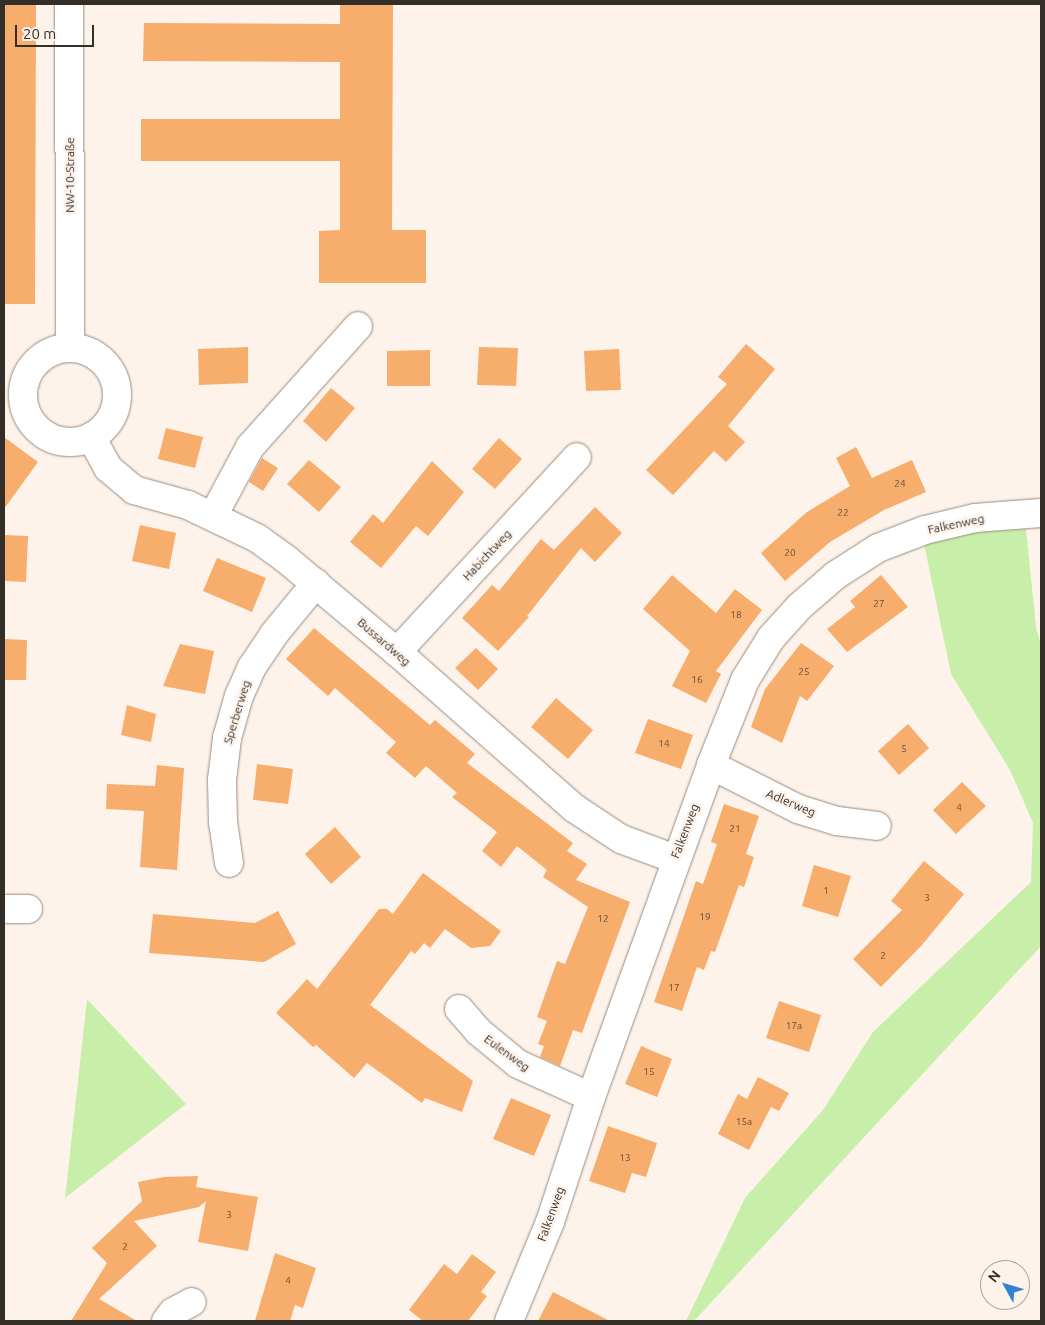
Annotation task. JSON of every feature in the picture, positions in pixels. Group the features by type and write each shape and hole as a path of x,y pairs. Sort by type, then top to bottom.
{"street":[{"name":"NW-10-Straße","path":"69,4 70,347"},
{"path":"212,516 250,447 358,326"},
{"path":"70,347 90,352 107,365 116,384 116,404 108,424 91,437 64,441 38,431 13,397 35,362 51,351 70,347"},
{"name":"Bussardweg","path":"91,437 108,468 134,490 188,505 257,538 316,583 398,652 574,808 621,839 675,859"},
{"name":"Habichtweg","path":"398,652 577,457"},
{"name":"Falkenweg","path":"509,1321 550,1222 591,1097 675,859 711,765 745,680 771,638 799,607 836,575 878,548 925,530 975,518 1041,513"},
{"name":"Sperberweg","path":"229,863 222,822 222,780 226,738 239,696 252,667 274,634 316,583"},
{"name":"Adlerweg","path":"711,765 798,810 837,821 876,826"},
{"name":"Eulenweg","path":"459,1009 479,1032 518,1064 591,1097"},
{"path":"166,1321 173,1312 192,1302"}],"green space":[{"path":"1026,529 1036,627 1041,646 1041,946 694,1321 686,1321 745,1198 823,1110 873,1032 1031,882 1033,823 1010,770 951,674 924,544 980,530"},
{"path":"87,999 186,1104 65,1198"}],"building":[{"path":"4,4 36,4 35,304 4,304"},
{"path":"340,4 393,4 392,230 426,230 426,283 319,283 319,231 340,230 340,161 141,161 141,119 340,119 340,62 143,61 144,23 340,24"},
{"path":"746,344 775,369 728,426 745,442 726,462 714,451 673,495 646,470 727,384 718,377"},
{"path":"248,347 248,383 199,385 198,349"},
{"path":"479,347 518,348 516,386 477,385"},
{"path":"619,349 621,390 586,391 584,351"},
{"path":"430,350 430,386 387,386 387,351"},
{"path":"331,388 355,408 326,442 303,421"},
{"path":"166,428 203,437 195,468 158,459"},
{"path":"4,437 38,462 4,509"},
{"path":"499,438 522,459 495,489 472,469"},
{"path":"856,447 872,478 912,460 926,492 884,510 830,542 785,581 761,553 807,512 850,486 836,458"},
{"path":"262,458 278,468 263,491 249,482"},
{"path":"309,460 341,487 319,512 287,484"},
{"path":"432,461 464,492 428,536 416,526 381,568 350,542 373,514 383,523"},
{"path":"595,507 622,533 595,562 581,548 527,616 529,617 498,651 462,618 492,585 499,591 541,539 554,550"},
{"path":"140,525 176,533 169,569 132,561"},
{"path":"4,535 28,536 26,582 4,581"},
{"path":"217,558 266,578 252,612 203,591"},
{"path":"672,575 716,613 735,589 762,610 716,671 721,674 706,703 672,686 690,651 643,609"},
{"path":"881,575 908,607 847,652 827,629 855,607 850,601"},
{"path":"314,628 430,725 435,720 475,754 467,763 573,843 567,851 587,864 576,880 630,902 582,1033 573,1030 560,1066 540,1057 544,1046 538,1044 547,1021 537,1017 557,961 565,964 588,907 543,877 547,870 517,846 501,867 482,851 497,832 452,797 457,793 426,766 415,778 386,753 396,742 335,688 328,696 286,659"},
{"path":"4,639 27,640 26,680 4,680"},
{"path":"801,643 834,666 807,701 800,696 782,743 751,727 765,689"},
{"path":"180,644 214,651 205,694 163,686"},
{"path":"476,648 498,669 478,690 455,668"},
{"path":"556,698 593,730 568,759 531,727"},
{"path":"127,705 156,714 151,742 121,735"},
{"path":"648,719 693,735 681,769 635,753"},
{"path":"908,724 929,748 899,775 878,751"},
{"path":"257,764 293,769 288,804 253,800"},
{"path":"157,765 184,768 177,870 140,867 144,811 106,809 107,784 155,786"},
{"path":"962,782 986,806 956,834 933,810"},
{"path":"724,804 759,816 746,854 754,857 744,887 739,885 715,952 711,951 704,970 697,967 682,1011 654,1002 696,881 703,884 717,844 711,842"},
{"path":"335,827 361,857 331,884 305,854"},
{"path":"924,861 964,894 922,945 881,987 853,959 902,910 891,901"},
{"path":"814,865 851,876 838,917 802,906"},
{"path":"423,873 501,931 490,946 471,948 445,929 430,948 424,943 415,954 411,951 370,1005 473,1081 462,1112 425,1098 422,1103 367,1063 354,1078 316,1045 313,1047 276,1013 307,979 317,989 379,909 387,909 393,914"},
{"path":"278,911 296,944 264,962 149,953 153,914 255,923"},
{"path":"779,1001 821,1015 809,1052 766,1038"},
{"path":"641,1046 672,1059 657,1097 625,1084"},
{"path":"758,1077 789,1093 779,1111 771,1107 749,1150 718,1134 738,1094 747,1099"},
{"path":"511,1098 551,1115 534,1156 493,1139"},
{"path":"608,1126 657,1143 646,1177 632,1173 625,1193 589,1181"},
{"path":"198,1176 196,1187 258,1197 248,1251 198,1242 206,1201 199,1207 134,1221 157,1246 99,1299 137,1321 71,1321 107,1263 92,1248 142,1201 138,1182 164,1177"},
{"path":"275,1253 316,1268 303,1308 295,1305 290,1321 255,1321"},
{"path":"472,1254 496,1272 481,1292 487,1296 468,1321 423,1321 409,1310 444,1264 457,1274"},
{"path":"553,1292 610,1321 538,1321"}]}
